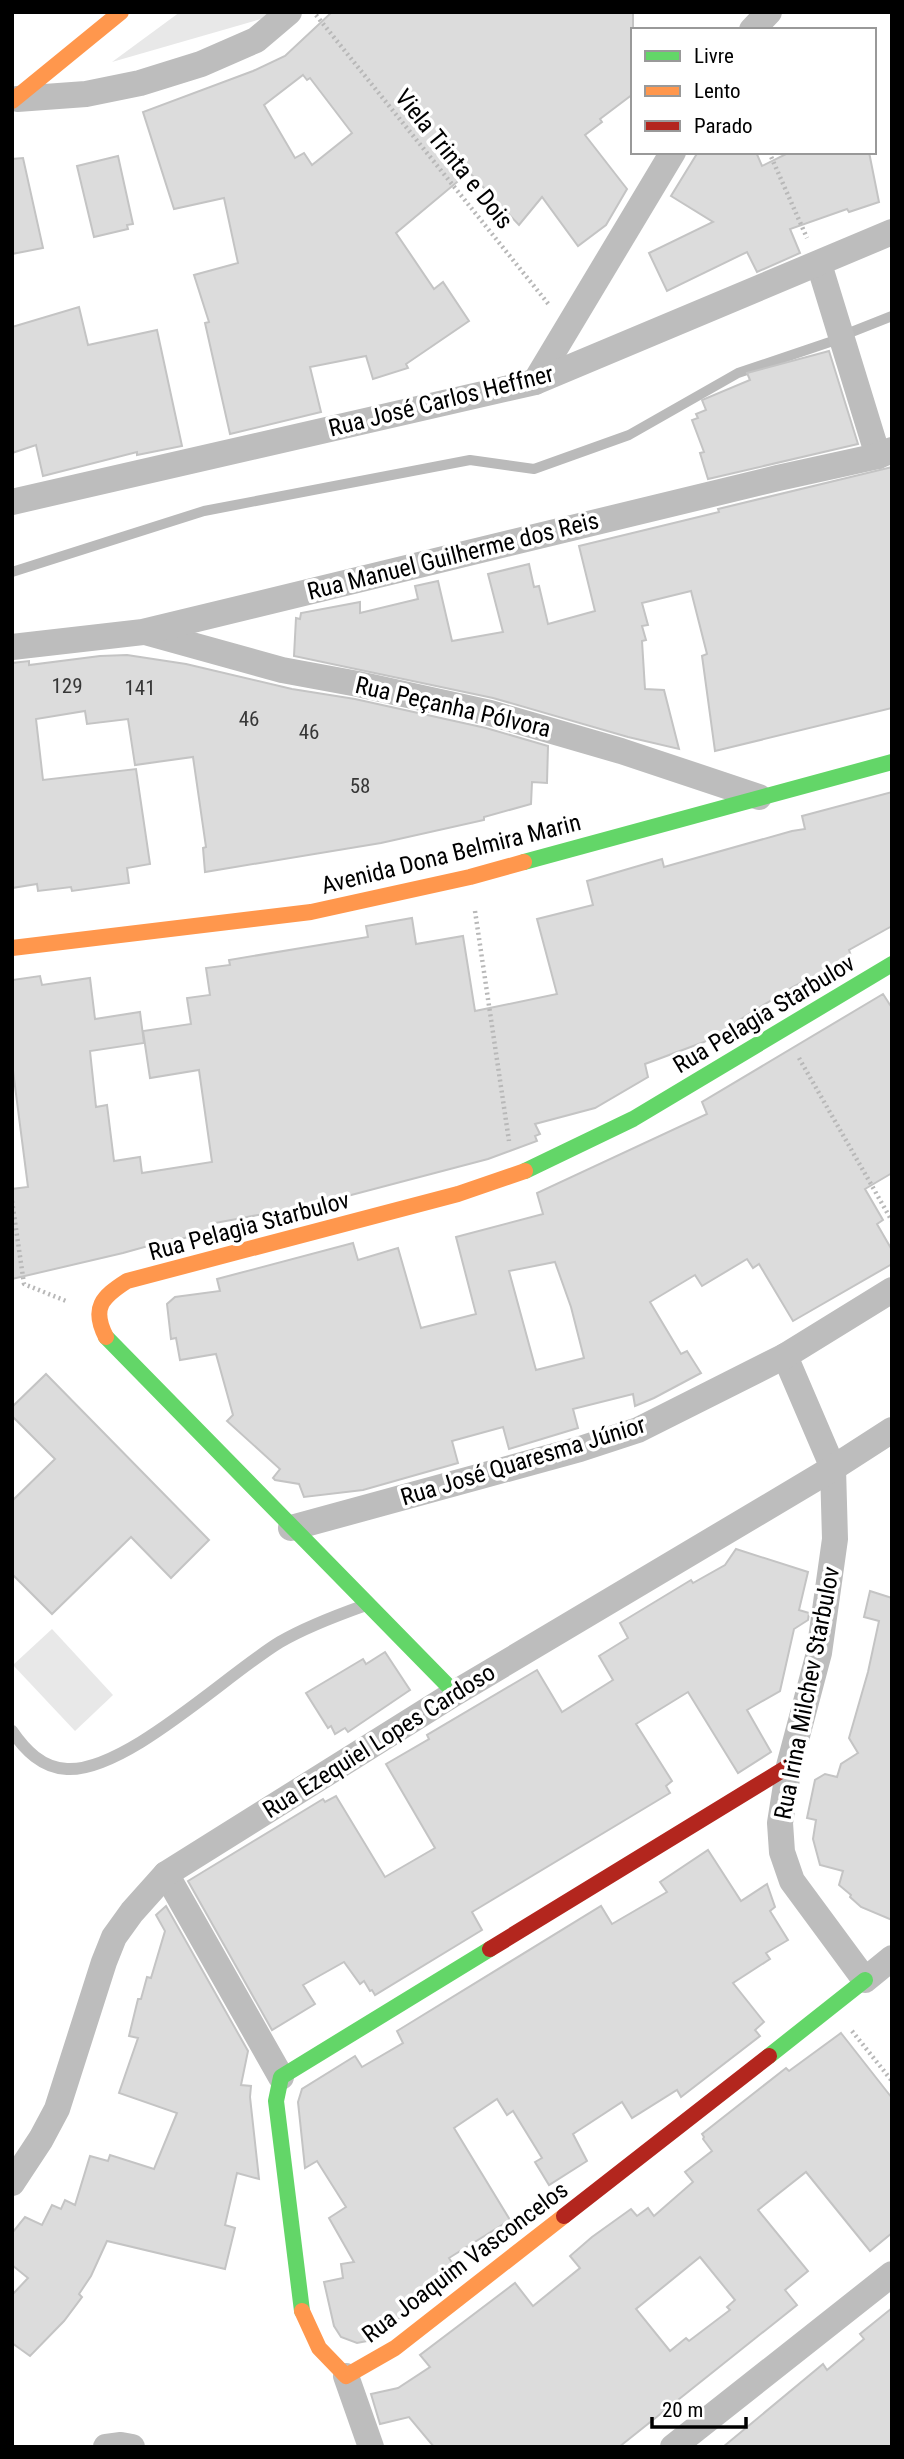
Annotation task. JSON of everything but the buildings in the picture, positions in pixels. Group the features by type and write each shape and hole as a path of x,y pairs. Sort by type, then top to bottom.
{"street":[{"path":"15,100 121,12"},
{"path":"15,100 86,93 140,83 256,40 289,12"},
{"path":"754,28 769,12"},
{"path":"535,382 672,154"},
{"name":"Rua José Carlos Heffner","path":"12,502 535,382 892,232"},
{"path":"819,264 885,453"},
{"name":"Rua Manuel Guilherme dos Reis","path":"12,647 143,632 885,453"},
{"name":"Rua Peçanha Pólvora","path":"143,632 282,670 490,713 567,734 759,797"},
{"name":"Avenida Dona Belmira Marin","path":"12,948 312,912 470,877 892,762"},
{"name":"Rua Pelagia Starbulov","path":"98,1314 101,1301 127,1281 458,1194 515,1176 633,1119 892,964"},
{"name":"Rua José Quaresma Júnior","path":"291,1528 580,1449 638,1430 785,1356 892,1290"},
{"path":"98,1314 100,1329 107,1340 455,1693"},
{"name":"Rua Irina Milchev Starbulov","path":"785,1356 833,1468 835,1539 819,1653 789,1766 780,1823 782,1852 792,1881 865,1980"},
{"name":"Rua Ezequiel Lopes Cardoso","path":"12,2183 57,2109 114,1937 166,1874 455,1693 833,1468 892,1430"},
{"path":"281,2077 789,1766"},
{"path":"166,1874 281,2077 276,2101 302,2314 319,2348 346,2376 371,2447"},
{"path":"865,1980 892,1958"},
{"name":"Rua Joaquim Vasconcelos","path":"346,2376 396,2348 865,1980"},
{"path":"673,2447 892,2274"},
{"path":"106,2447 132,2447"}],"lane":[{"path":"12,1731 35,1758 53,1767 82,1768 107,1761 146,1739 279,1643 313,1625 367,1604"}],"path":[{"name":"Viela Trinta e Dois","path":"314,12 568,328"},
{"path":"770,154 819,264"},
{"path":"470,877 515,1176"},
{"path":"782,1029 892,1221"},
{"path":"12,1201 24,1284 98,1314"},
{"path":"831,2006 892,2081"}],"shaded area":[{"path":"180,12 285,12 112,62"},
{"path":"52,1629 113,1695 75,1731 13,1665"}],"waterway":[{"path":"849,333 892,316"},
{"path":"12,572 204,511 470,460 534,469 629,435 738,373 830,342"}],"traffic: fast":[{"path":"524,862 892,762"},
{"path":"525,1171 633,1119 892,964"},
{"path":"106,1337 455,1693"},
{"path":"302,2311 276,2101 281,2077 490,1949"},
{"path":"769,2056 865,1980"}],"traffic: slow":[{"path":"12,101 121,12"},
{"path":"12,948 311,912 470,877 524,862"},
{"path":"106,1337 99,1311 105,1298 127,1281 458,1194 525,1171"},
{"path":"302,2311 319,2348 346,2376 395,2348 564,2216"}],"traffic: jam":[{"path":"490,1949 789,1766"},
{"path":"564,2216 769,2056"}]}
